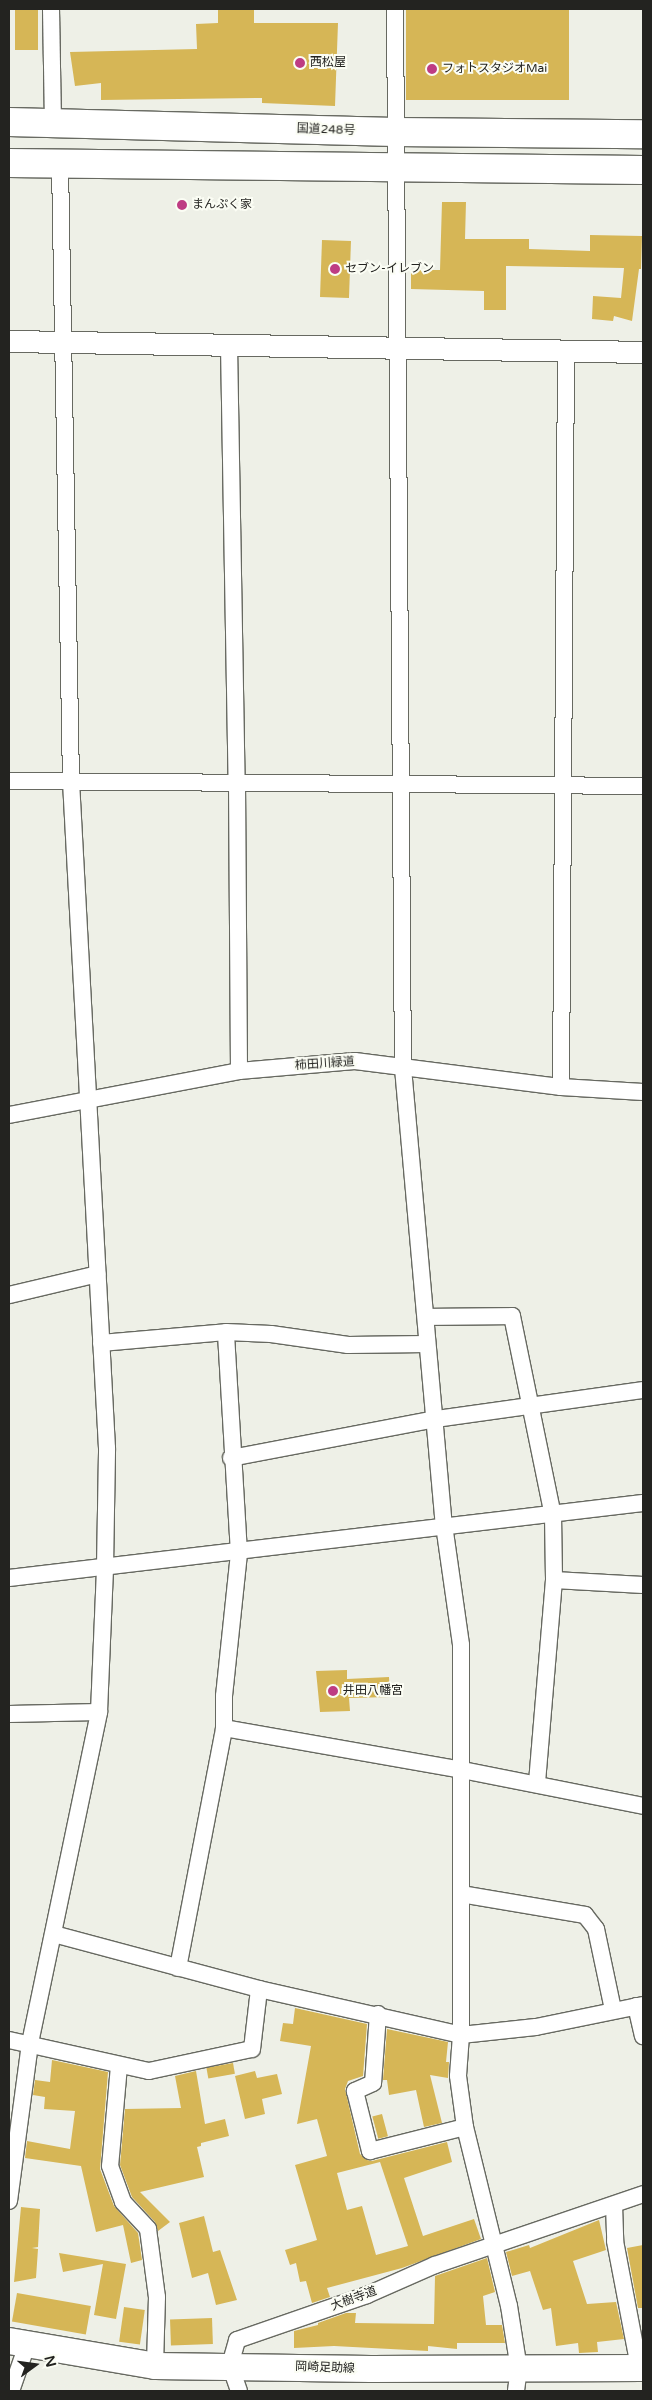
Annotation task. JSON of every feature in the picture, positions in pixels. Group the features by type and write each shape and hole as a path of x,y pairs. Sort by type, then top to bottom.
{"highway":[{"name":"国道248号","path":"9,122 396,132 643,134"},
{"path":"9,163 643,170"}],"main road":[{"name":"岡崎足助線","path":"18,2343 156,2366 230,2365 517,2380 641,2368"}],"street":[{"path":"51,9 53,122"},
{"path":"394,9 402,1068 428,1317 427,1344 436,1418 444,1525 461,1645 461,2035 458,2076 465,2127 509,2306 517,2380"},
{"path":"9,2201 30,2043 99,1712 105,1566 107,1448 71,782 65,342 60,164"},
{"path":"9,341 643,352"},
{"path":"229,344 237,783 239,1072"},
{"path":"561,1087 565,786 566,350"},
{"path":"9,781 643,786"},
{"name":"柿田川緑道","path":"9,1115 87,1103 239,1072 355,1061 561,1087 643,1092"},
{"path":"9,1295 98,1274"},
{"path":"428,1317 512,1316 529,1408 553,1515 554,1580 537,1784"},
{"path":"100,1343 226,1332 270,1334 348,1346 427,1344"},
{"path":"178,1968 224,1728 224,1696 239,1553 231,1458 226,1332"},
{"path":"231,1458 436,1418 529,1408 643,1390"},
{"path":"9,1578 105,1566 239,1553 444,1525 553,1515 643,1503"},
{"path":"554,1580 643,1585"},
{"path":"9,1714 99,1712"},
{"path":"224,1728 462,1770 643,1806"},
{"path":"461,1894 585,1916 596,1929 613,2010"},
{"path":"54,1934 259,1989 378,2014 461,2035 536,2027 640,2006 643,2036"},
{"path":"9,2040 30,2043 119,2066 149,2071 252,2049 259,1989"},
{"path":"378,2014 372,2083 355,2091 370,2151 465,2127"},
{"path":"119,2066 110,2166 123,2202 148,2229 157,2297 156,2366"},
{"path":"495,2247 643,2194"},
{"path":"614,2205 615,2241 641,2368"},
{"name":"大樹寺道","path":"230,2365 237,2340 367,2295 435,2266 495,2247"},
{"path":"11,2391 18,2343"},
{"path":"230,2365 239,2391"}],"building":[{"path":"15,9 38,9 38,50 15,50"},
{"path":"218,9 254,9 254,23 338,23 335,106 262,103 262,98 101,100 101,83 75,86 70,52 197,49 196,24 218,23"},
{"path":"406,9 569,9 569,100 406,100"},
{"path":"442,202 466,202 465,239 529,239 529,249 590,251 590,235 642,236 641,269 639,269 632,321 614,316 613,321 592,319 593,296 621,298 624,268 506,266 506,310 484,310 484,291 411,289 411,270 440,270"},
{"name":"セブン-イレブン","path":"322,240 351,241 349,298 320,297"},
{"name":"井田八幡宮","path":"347,1670 347,1679 389,1677 390,1697 349,1698 350,1711 320,1712 316,1671"},
{"path":"295,2008 367,2024 363,2076 348,2081 345,2089 360,2154 367,2160 372,2161 447,2142 452,2162 404,2178 423,2236 474,2219 481,2239 402,2268 327,2288 330,2297 312,2303 306,2281 300,2282 296,2263 290,2265 285,2250 317,2240 295,2165 327,2156 317,2119 297,2124 311,2046 280,2041 283,2023 293,2024","holes":["380,2162 408,2246 376,2255 362,2206 347,2210 337,2173"]},
{"path":"387,2029 448,2042 446,2062 449,2062 448,2078 430,2075 442,2123 424,2127 416,2090 389,2095 387,2080 383,2080"},
{"path":"52,2060 108,2072 100,2169 114,2206 138,2233 142,2260 131,2263 123,2225 96,2232 81,2166 25,2158 27,2141 70,2149 75,2111 44,2109 45,2097 33,2095 35,2080 50,2082"},
{"path":"233,2063 235,2074 208,2079 206,2068"},
{"path":"196,2071 205,2124 225,2119 229,2136 201,2143 201,2146 197,2147 204,2177 140,2192 170,2222 158,2231 155,2222 132,2197 120,2165 125,2109 181,2108 175,2076"},
{"path":"255,2071 257,2078 277,2074 282,2094 262,2099 265,2114 245,2119 235,2076"},
{"path":"382,2114 388,2136 378,2139 372,2117"},
{"path":"21,2207 40,2209 38,2247 32,2248 38,2249 36,2278 14,2282"},
{"path":"204,2216 213,2252 220,2250 237,2300 216,2305 208,2273 192,2278 179,2223"},
{"path":"599,2220 606,2250 573,2261 587,2304 616,2302 624,2339 597,2342 598,2352 579,2353 578,2343 556,2346 551,2308 543,2310 530,2271 512,2276 506,2252 529,2245 530,2248"},
{"path":"643,2245 643,2308 638,2308 627,2248"},
{"path":"59,2253 126,2264 116,2319 94,2315 103,2264 63,2272"},
{"path":"487,2258 495,2292 483,2296 486,2325 502,2325 505,2343 457,2343 457,2349 428,2346 428,2351 334,2346 294,2348 294,2331 318,2325 318,2323 346,2313 356,2313 355,2323 434,2324 435,2276"},
{"path":"17,2293 91,2306 86,2335 12,2322"},
{"path":"124,2307 145,2310 140,2345 119,2342"},
{"path":"212,2318 213,2344 171,2345 170,2319"}],"place":[{"name":"西松屋","path":"300,63"},
{"name":"フォトスタジオMai","path":"432,69"},
{"name":"まんぷく家","path":"182,205"},
{"name":"セブン-イレブン","path":"335,269"},
{"name":"井田八幡宮","path":"333,1691"}]}
